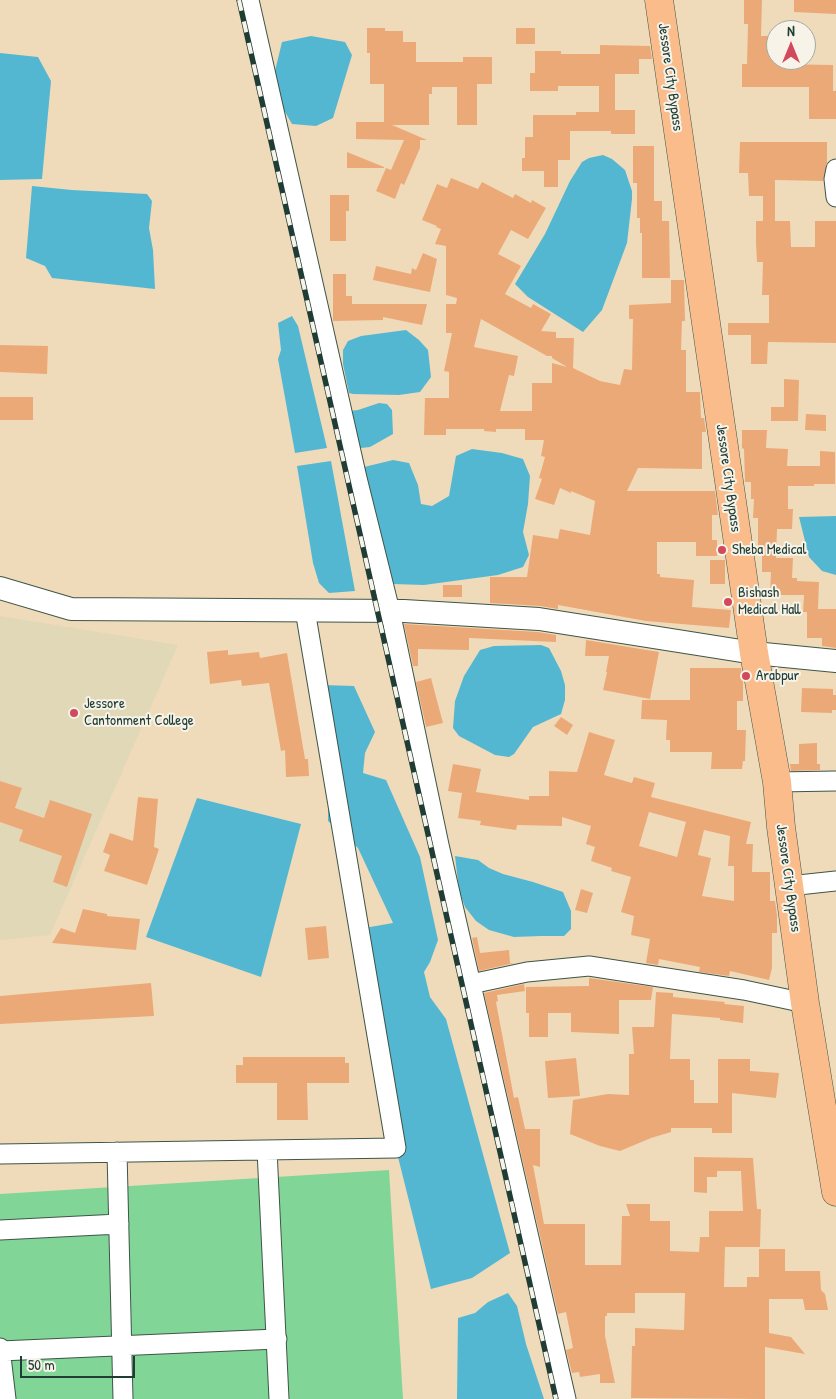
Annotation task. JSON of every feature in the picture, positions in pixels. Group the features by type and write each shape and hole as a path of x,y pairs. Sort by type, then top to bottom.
{"highway":[{"name":"Jessore City Bypass","path":"659,0 754,653 777,782 781,827 805,1003 836,1192"}],"street":[{"path":"250,0 357,478 390,611 439,845 566,1399"},
{"path":"836,169 834,179 836,197"},
{"path":"0,588 71,609 390,611 539,619 754,653 836,661"},
{"path":"0,1154 396,1148 305,610"},
{"path":"777,782 836,781"},
{"path":"789,886 836,881"},
{"path":"471,984 527,972 589,966 744,990 805,1003"},
{"path":"268,1150 280,1399"},
{"path":"117,1152 123,1399"},
{"path":"0,1230 119,1224"},
{"path":"6,1399 0,1350 277,1339"}],"shaded area":[{"name":"Jessore Cantonment College","path":"0,616 178,645 50,935 0,940 0,822 10,825 22,788 0,781","holes":["29,813 44,818 76,861 19,841","61,861 75,865 67,887 53,882"]}],"green space":[{"path":"389,1170 403,1399 0,1399 0,1194"}],"water":[{"path":"311,36 345,42 352,55 333,118 316,126 292,124 281,105 275,71 282,42"},
{"path":"0,53 38,57 51,81 42,179 0,180"},
{"path":"603,155 612,159 625,170 632,191 632,199 627,243 602,310 583,332 528,297 515,284 545,234 570,181 582,162 589,158"},
{"path":"32,186 147,194 152,201 149,228 153,250 155,289 52,278 45,266 26,258"},
{"path":"292,316 298,326 327,448 295,453 278,359 281,350 278,323"},
{"path":"406,330 428,350 431,377 420,392 399,395 349,393 343,364 343,350 348,341 361,336"},
{"path":"379,403 387,404 392,410 393,434 370,447 361,448 355,445 349,411"},
{"path":"472,449 502,453 523,459 530,476 523,532 529,555 523,567 498,575 424,585 393,584 386,575 364,467 393,460 409,463 418,485 421,504 432,506 449,496 456,456"},
{"path":"331,461 355,591 329,593 319,583 313,563 297,466"},
{"path":"836,516 836,575 822,571 809,557 799,517"},
{"path":"541,645 549,648 561,671 565,685 565,700 561,714 533,727 514,754 509,757 495,755 459,736 453,728 455,701 464,676 480,650 494,646"},
{"path":"322,685 354,686 375,732 365,753 363,773 386,780 420,857 438,940 424,972 430,997 446,1019 510,1253 472,1278 431,1289 386,1109 353,930 393,923 358,848 328,821 328,779"},
{"path":"197,798 301,824 261,977 146,937"},
{"path":"455,856 478,860 489,868 503,874 563,892 571,911 571,929 564,936 514,937 489,930 476,921 465,907 459,890"},
{"path":"508,1293 517,1306 526,1344 544,1399 457,1399 458,1318 475,1313 488,1302"}],"building":[{"path":"744,0 762,0 761,36 766,36 766,70 816,70 816,65 833,65 833,91 836,91 836,119 809,119 809,87 742,87 742,64 747,64 748,24 744,24"},
{"path":"794,0 836,0 836,14 794,12"},
{"path":"367,28 403,31 403,42 416,42 416,62 463,62 463,57 492,57 492,84 477,84 477,125 457,125 457,87 432,87 432,94 429,94 429,125 392,125 427,140 420,140 420,148 404,185 401,183 395,199 376,191 386,168 391,170 404,140 356,139 356,122 384,122 384,84 370,84 370,53 367,53"},
{"path":"516,28 535,28 535,44 516,44"},
{"path":"600,45 650,46 652,59 639,59 639,74 615,74 615,110 635,110 635,134 611,134 611,131 570,131 570,160 558,160 558,187 544,187 544,171 522,171 522,158 525,158 525,137 533,137 533,115 576,115 576,112 599,112 599,86 558,86 558,91 530,91 530,73 535,73 535,51 561,51 561,54 600,54"},
{"path":"740,142 827,142 827,163 823,181 775,180 775,221 790,221 791,247 815,247 815,221 836,221 836,343 768,342 767,364 751,364 751,335 728,335 728,323 769,323 769,295 762,295 763,262 757,262 756,243 756,221 763,221 763,196 749,196 748,173 739,173"},
{"path":"633,146 654,146 654,201 662,201 662,221 669,221 670,278 642,278 642,233 640,233 640,218 637,218 637,183 633,183"},
{"path":"347,152 384,167 384,168 347,168"},
{"path":"451,178 478,189 482,182 513,198 515,194 531,203 532,200 546,208 528,239 511,230 498,254 521,266 505,294 531,308 533,304 551,314 541,331 556,332 556,338 574,338 573,368 600,381 620,385 624,369 632,370 633,319 629,319 629,305 671,303 671,280 684,280 685,321 682,321 681,350 686,350 686,392 700,392 701,418 704,418 706,432 702,432 702,469 638,468 627,491 715,491 718,515 712,515 712,540 717,540 717,556 696,556 696,542 657,542 657,574 660,574 660,577 694,580 692,607 731,610 729,628 646,621 558,605 558,609 490,603 490,577 527,577 533,535 558,539 560,529 590,535 595,501 560,488 554,505 535,499 542,479 539,478 545,457 541,456 544,440 525,440 525,429 496,429 496,432 484,431 484,429 446,429 446,435 424,435 425,398 449,398 449,372 444,371 452,333 446,333 446,304 456,304 457,298 446,295 446,246 435,244 441,229 422,220 437,184 447,188","holes":["481,319 547,356 552,356 552,358 567,367 552,363 552,383 532,383 532,411 500,411 509,375 514,376 518,356 474,347"]},
{"path":"330,195 349,195 349,211 346,211 346,241 330,241"},
{"path":"423,253 437,259 430,292 373,280 376,266 411,274 412,268 416,270"},
{"path":"333,274 346,274 346,296 352,296 352,304 427,304 422,325 383,317 383,320 333,321"},
{"path":"0,345 48,346 47,374 0,372"},
{"path":"784,379 799,380 798,421 771,421 771,407 784,407"},
{"path":"0,397 33,397 33,420 0,420"},
{"path":"806,414 826,415 826,431 805,430"},
{"path":"742,430 767,430 766,448 788,449 787,466 820,466 820,451 835,452 835,484 788,486 788,509 793,509 792,529 777,529 776,558 793,558 792,578 797,578 797,581 819,582 818,609 836,609 836,648 822,646 822,638 807,638 807,612 803,612 804,595 770,595 771,572 762,572 762,548 758,548 758,518 753,518 754,499 751,499 751,482 745,482"},
{"path":"710,560 725,560 725,584 710,584"},
{"path":"443,585 462,585 462,597 443,597"},
{"path":"404,624 538,632 556,635 556,642 469,638 469,650 418,649 418,666 413,666"},
{"path":"586,640 659,652 650,699 603,690 609,656 585,656"},
{"path":"228,650 228,655 259,652 260,658 287,653 305,759 308,759 309,776 286,777 285,750 281,751 269,683 242,686 241,680 210,684 207,652"},
{"path":"690,668 741,668 743,701 737,701 737,730 746,730 745,761 743,761 742,769 711,769 712,752 670,752 670,740 666,740 667,720 641,719 642,700 690,700"},
{"path":"431,678 443,723 426,727 416,682"},
{"path":"802,688 833,689 833,695 836,695 836,710 832,710 832,713 801,712"},
{"path":"561,717 573,725 567,735 554,726"},
{"path":"589,732 615,740 604,775 632,783 634,777 655,783 651,797 751,822 746,844 753,844 752,872 770,872 770,901 775,901 777,915 777,933 772,933 772,968 769,980 730,971 729,976 699,972 700,967 659,959 658,965 646,963 650,939 631,935 634,916 621,912 631,877 611,871 612,868 591,861 595,847 586,844 591,826 562,817 562,826 517,825 516,830 480,825 481,821 458,818 462,793 448,791 453,764 481,769 476,792 529,800 529,796 549,796 549,771 577,772","holes":["649,812 686,822 677,857 639,846","704,830 730,836 728,866 734,866 734,901 702,896 711,858 698,855"]},
{"path":"817,743 817,764 820,764 820,770 791,771 790,764 799,764 799,744"},
{"path":"0,781 22,788 15,808 44,818 50,800 92,814 67,887 53,882 62,856 19,841 23,830 0,822"},
{"path":"138,797 158,799 154,847 159,849 147,885 104,871 110,855 103,852 110,833 133,841"},
{"path":"581,889 593,893 587,913 575,910"},
{"path":"83,909 107,914 107,916 140,919 136,950 52,943 61,928 75,933"},
{"path":"326,926 329,958 308,960 305,928"},
{"path":"477,937 480,953 509,950 510,963 514,963 479,971 472,938"},
{"path":"589,978 653,987 651,1000 619,1000 619,1034 571,1032 571,1013 548,1013 548,1037 529,1037 529,1013 526,1013 526,987 589,986"},
{"path":"151,983 154,1016 0,1024 0,996"},
{"path":"524,984 525,991 497,995 498,1001 496,1002 514,1098 518,1097 525,1129 540,1129 540,1167 533,1165 544,1224 585,1224 585,1265 621,1265 622,1216 630,1216 626,1204 650,1204 650,1221 670,1221 670,1251 699,1252 700,1237 709,1237 709,1211 743,1211 741,1171 717,1171 717,1177 707,1177 707,1193 694,1192 694,1157 753,1158 757,1209 761,1209 760,1247 725,1247 724,1287 747,1287 747,1277 759,1277 759,1249 785,1249 785,1271 820,1271 821,1290 825,1294 828,1310 805,1310 803,1299 769,1299 769,1333 791,1337 805,1354 765,1347 765,1399 631,1398 632,1346 635,1346 635,1328 684,1330 685,1293 635,1293 635,1313 607,1313 607,1316 605,1316 605,1336 615,1383 600,1383 600,1374 580,1377 579,1372 572,1373 566,1350 573,1348 566,1312 558,1314 484,993"},
{"path":"656,992 673,993 673,997 725,1002 724,1004 744,1006 743,1023 720,1020 720,1018 672,1014 670,1059 690,1059 690,1080 694,1080 694,1103 718,1103 718,1059 750,1059 750,1071 779,1073 776,1098 732,1093 732,1133 712,1133 712,1128 671,1128 671,1132 620,1151 600,1146 570,1134 573,1100 608,1094 629,1095 629,1054 634,1054 632,1027 654,1027"},
{"path":"243,1057 345,1057 345,1063 349,1063 349,1083 307,1083 308,1120 277,1120 277,1083 236,1083 236,1065 243,1065"},
{"path":"576,1058 580,1096 548,1098 545,1061"}],"railway":[{"path":"239,0 556,1399"}],"place":[{"name":"Sheba Medical","path":"722,550"},
{"name":"Bishash Medical Hall","path":"728,602"},
{"name":"Arabpur","path":"746,676"},
{"name":"Jessore Cantonment College","path":"74,713"}]}
